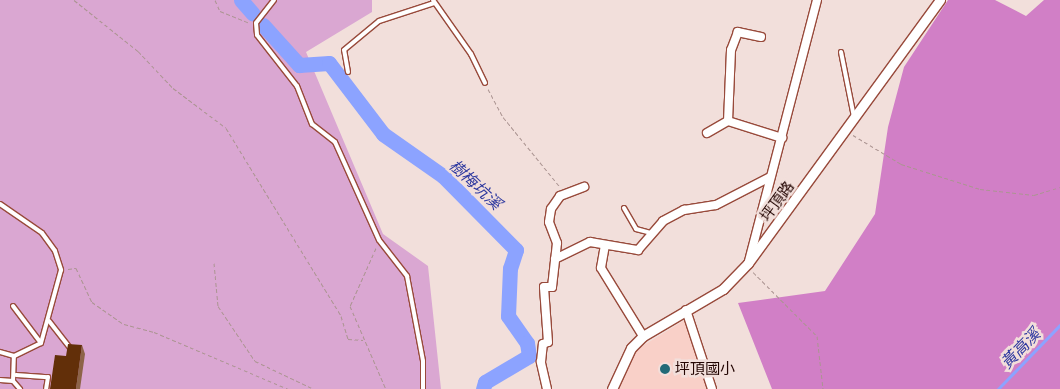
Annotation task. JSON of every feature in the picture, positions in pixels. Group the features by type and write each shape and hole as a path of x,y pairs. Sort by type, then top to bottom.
{"street":[{"path":"747,264 782,138 817,0"},
{"name":"坪頂路","path":"612,389 631,348 643,336 723,289 747,264 940,0"},
{"path":"728,121 731,50 738,32 760,37"},
{"path":"707,133 728,121 782,138"},
{"path":"556,259 590,242 638,250 651,233 684,210 716,205 770,177"},
{"path":"547,389 542,362 543,344 548,342 544,287 552,287 557,243 549,222 560,196 584,187"},
{"path":"756,228 765,240"},
{"path":"606,245 601,268 643,336"},
{"path":"686,310 712,389"}],"lane":[{"path":"274,0 256,23 258,35 298,86 312,124 335,142 346,161 379,240 407,276 423,361 423,389"},
{"path":"348,72 344,50 379,21 433,2 471,54 485,84"},
{"path":"841,52 854,119"},
{"path":"0,204 42,233 55,251 60,270 49,321 41,343 14,356 0,352"},
{"path":"624,208 636,228 651,233"},
{"path":"13,306 41,343"},
{"path":"49,321 71,349"},
{"path":"13,382 16,375 14,356"},
{"path":"16,375 48,377 46,389"},
{"path":"0,380 13,382 20,389"}],"path":[{"path":"74,0 138,51 173,88 226,128 341,316 348,339 363,340"},
{"path":"215,0 220,11 243,23 256,23"},
{"path":"485,84 503,117 560,182 560,196"},
{"path":"846,131 901,164 980,189 1034,196 1060,187"},
{"path":"379,240 350,306 363,340 386,389"},
{"path":"214,263 218,306 255,361 314,389"},
{"path":"747,264 817,336 823,389"},
{"path":"60,270 76,268 92,302 124,324 154,332 288,389"}],"shaded area":[{"path":"0,0 372,0 372,12 306,52 383,234 428,266 441,389 0,389"},
{"path":"948,0 995,0 1026,16 1044,0 1060,0 1060,389 772,389 738,303 825,291 875,214 888,127 904,67"},
{"name":"坪頂國小","path":"688,318 710,389 617,389 636,350"}],"building":[{"path":"68,344 82,345 76,389 50,389 55,355 66,356"}],"waterway":[{"name":"樹梅坑溪","path":"241,0 253,14"},
{"name":"樹梅坑溪","path":"263,25 299,65 329,63 383,134 443,176 516,250 510,268 508,316 527,343 529,356 485,382 483,389"},
{"name":"黃高溪","path":"998,389 1060,325"}],"place":[{"name":"坪頂國小","path":"665,369"}]}
